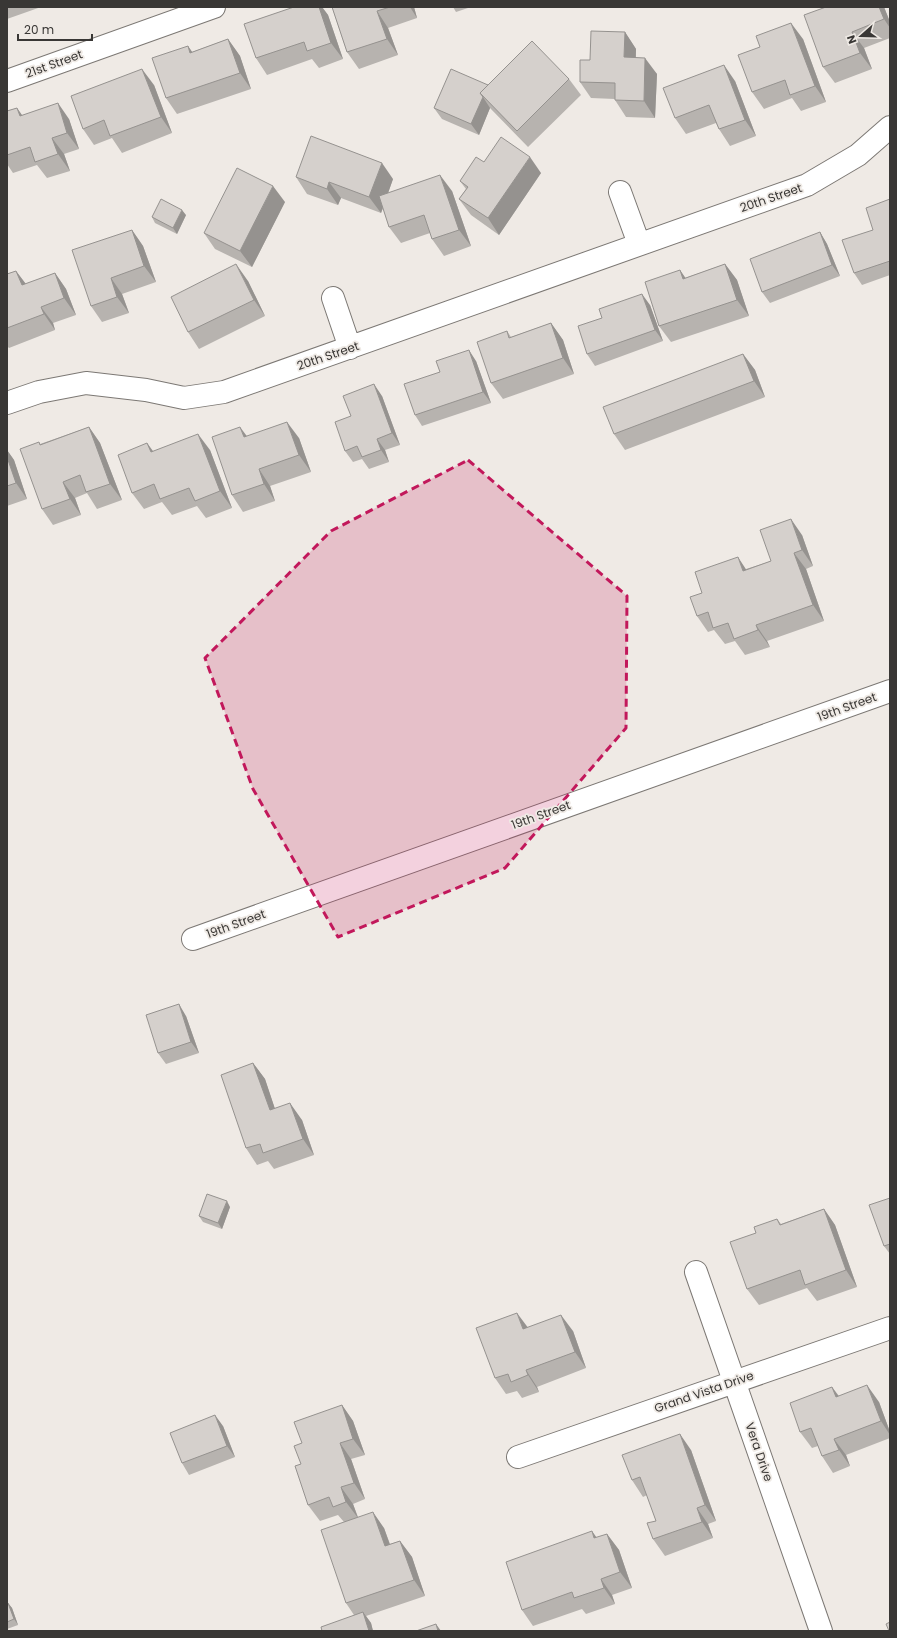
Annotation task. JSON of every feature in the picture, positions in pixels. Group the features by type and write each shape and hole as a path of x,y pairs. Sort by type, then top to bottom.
{"street":[{"name":"21st Street","path":"7,81 214,7"},
{"name":"20th Street","path":"7,403 39,392 86,383 146,390 184,398 224,392 807,185 858,156 890,127"},
{"path":"620,192 639,244"},
{"path":"333,298 350,348"},
{"name":"19th Street","path":"193,939 890,691"},
{"name":"Vera Drive","path":"696,1272 821,1631"},
{"name":"Grand Vista Drive","path":"518,1457 890,1328"}],"highlighted area":[{"path":"468,460 627,596 626,728 505,868 338,937 253,789 205,658 331,531"}],"building":[{"path":"294,7 319,7 331,43 307,51 304,42 256,58 244,24"},
{"path":"332,7 390,7 377,11 387,39 347,52"},
{"path":"826,7 879,7 884,19 852,32 860,53 823,67 804,15"},
{"path":"791,23 815,86 790,95 785,80 752,92 738,55 760,47 756,36"},
{"path":"591,31 625,32 624,57 645,58 644,101 615,100 615,83 580,82 580,60 590,60"},
{"path":"228,39 240,73 166,98 152,58 188,46 190,53"},
{"path":"532,41 569,79 517,131 480,93"},
{"path":"724,65 745,120 719,129 709,105 675,118 663,88"},
{"path":"142,69 161,117 110,136 104,120 83,129 71,96"},
{"path":"451,69 488,85 480,93 483,97 471,124 434,108"},
{"path":"58,103 67,133 52,138 58,154 35,162 30,147 7,155 7,111 17,108 20,116"},
{"path":"311,136 382,163 369,197 329,182 327,189 296,177"},
{"path":"501,137 530,157 488,218 459,199 468,187 460,181 476,157 484,162"},
{"path":"237,168 273,186 240,251 204,233"},
{"path":"440,175 459,230 432,239 424,215 389,227 379,196"},
{"path":"161,199 182,210 173,228 152,217"},
{"path":"890,199 890,261 854,273 842,240 873,230 866,208"},
{"path":"132,230 144,266 111,278 117,297 91,306 72,250"},
{"path":"820,232 832,265 762,292 750,259"},
{"path":"236,264 254,300 188,332 171,297"},
{"path":"725,264 737,300 659,326 645,282 680,270 683,279"},
{"path":"16,271 22,285 55,273 64,298 41,307 44,314 7,328 7,274"},
{"path":"642,294 655,330 587,354 578,326 602,318 599,309"},
{"path":"551,323 563,358 491,383 477,342 507,331 509,338"},
{"path":"469,350 483,392 415,415 404,384 440,372 436,361"},
{"path":"743,354 754,381 614,434 603,407"},
{"path":"374,384 392,433 377,439 381,450 362,457 357,446 345,451 335,422 351,416 343,396"},
{"path":"287,422 299,455 259,469 264,484 232,495 212,437 240,427 244,437"},
{"path":"89,427 110,484 86,492 80,475 63,482 70,499 42,509 20,449 39,442 40,445"},
{"path":"198,434 220,491 195,501 189,488 160,499 154,484 132,493 118,455 147,443 151,452"},
{"path":"7,457 16,483 7,486"},
{"path":"791,519 802,550 794,553 813,605 756,625 758,630 734,639 728,623 713,628 708,612 697,616 690,597 702,593 695,572 738,557 743,571 771,561 760,530"},
{"path":"179,1004 191,1042 158,1053 146,1015"},
{"path":"253,1063 270,1110 290,1103 303,1139 263,1153 260,1144 246,1148 221,1075"},
{"path":"207,1194 227,1201 218,1223 199,1216"},
{"path":"890,1198 890,1244 884,1246 869,1205"},
{"path":"824,1209 846,1270 805,1285 800,1270 747,1289 730,1242 756,1233 754,1227 777,1219 780,1225"},
{"path":"517,1313 523,1329 561,1315 575,1352 526,1370 528,1375 511,1382 508,1374 495,1378 476,1328"},
{"path":"867,1385 881,1421 834,1439 839,1450 822,1456 811,1428 800,1432 790,1403 832,1387 836,1397"},
{"path":"342,1405 353,1439 340,1443 354,1483 341,1487 346,1502 333,1507 329,1497 308,1505 295,1466 301,1464 294,1446 302,1443 294,1422"},
{"path":"215,1415 227,1446 182,1463 170,1433"},
{"path":"680,1434 705,1505 697,1508 702,1522 653,1539 647,1523 656,1521 640,1477 632,1480 622,1455"},
{"path":"373,1512 385,1546 400,1541 414,1580 346,1603 321,1530"},
{"path":"592,1531 594,1538 607,1534 620,1572 601,1579 604,1588 574,1598 572,1592 522,1610 506,1562"},
{"path":"7,1603 14,1619 7,1622"},
{"path":"363,1612 369,1631 322,1631 321,1627"},
{"path":"890,1622 890,1631 889,1631 886,1624"},
{"path":"436,1624 438,1631 416,1631"}]}
